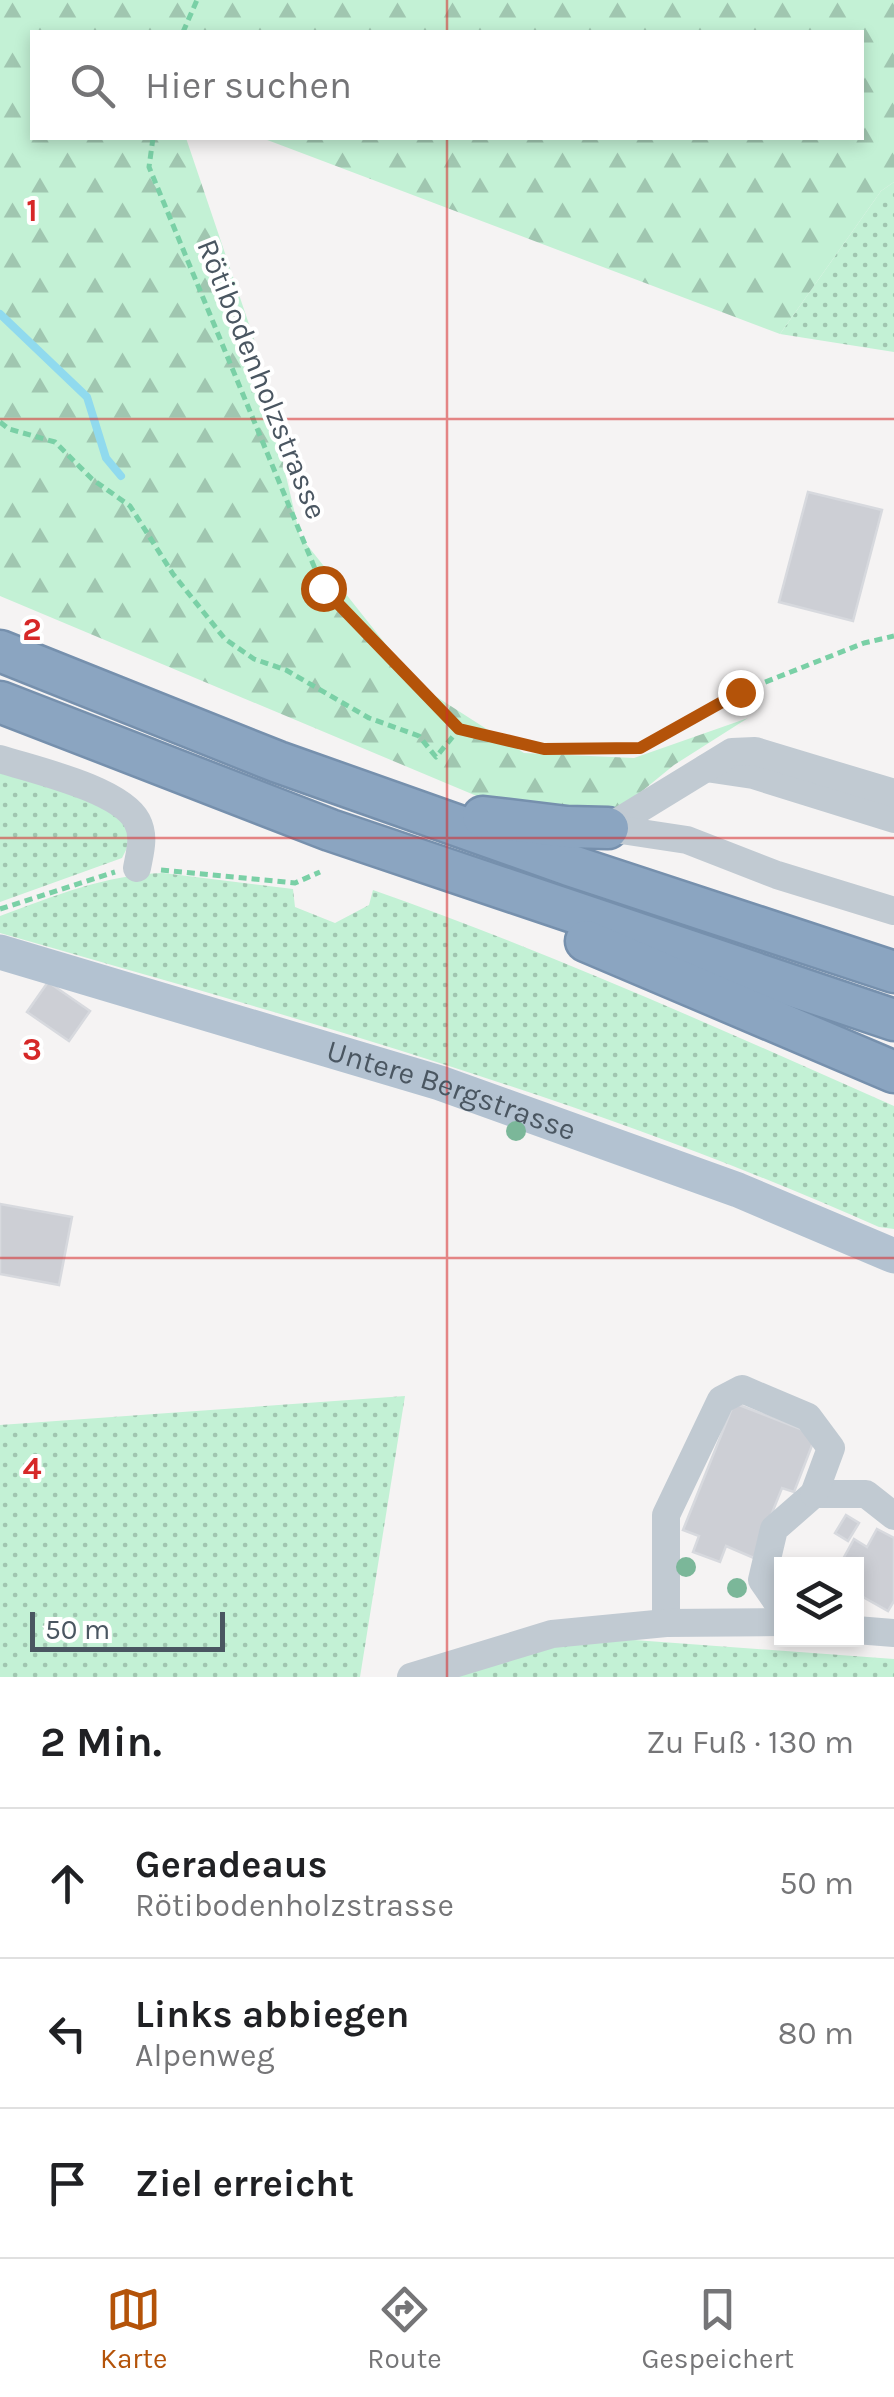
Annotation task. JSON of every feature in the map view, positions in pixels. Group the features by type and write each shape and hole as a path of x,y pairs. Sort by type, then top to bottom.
{"highway":[{"path":"0,651 260,755 398,805 569,866 894,972"},
{"path":"0,702 330,830 894,1072"},
{"path":"398,805 551,826 608,828"},
{"path":"330,830 894,1020"}],"main road":[{"name":"Untere Bergstrasse","path":"0,952 440,1083 738,1190 894,1256"}],"street":[{"path":"608,828 732,752 755,751 894,793"},
{"path":"0,759 121,804 136,819 142,838 137,868"},
{"path":"706,768 753,775 894,820"},
{"path":"608,828 687,840 777,875 894,911"},
{"path":"666,1623 666,1514 722,1400 742,1389 808,1416 831,1448 814,1494 774,1529 762,1580 774,1597"},
{"path":"814,1494 866,1494 894,1516"},
{"path":"412,1677 552,1634 666,1623 774,1622"},
{"path":"864,1631 894,1634"}],"path":[{"path":"184,30 197,0"},
{"name":"Rötibodenholzstrasse","path":"152,140 149,167 323,588 459,729"},
{"path":"0,422 8,429 55,442 92,479 130,506 172,574 225,639 254,659 286,670 369,718 420,736 436,757 459,729 544,749 640,748 740,692 864,643 894,636"}],"green space":[{"path":"0,0 894,0 894,182 881,191 780,334 267,140 864,140 864,30 30,30 30,140 187,140 255,342 300,536 418,685 524,753 634,758 748,718 674,765 614,814 491,802 0,596"},
{"path":"894,182 894,352 780,334 881,191"},
{"path":"0,764 83,793 126,819 131,840 122,858 0,902"},
{"path":"163,873 293,889 295,907 335,923 369,905 373,890 570,966 894,1106 894,1229 879,1227 664,1140 555,1101 334,1030 0,933 0,916 40,901 100,882"},
{"path":"405,1396 360,1677 0,1677 0,1425"},
{"path":"552,1634 894,1659 894,1677 411,1677"}],"building":[{"path":"808,492 882,510 853,621 779,602"},
{"path":"48,982 90,1011 69,1041 27,1012"},
{"path":"0,1204 72,1217 59,1285 0,1274"},
{"path":"734,1403 816,1435 794,1492 782,1488 754,1558 726,1546 720,1562 693,1552 699,1536 683,1530"},
{"path":"846,1515 859,1523 848,1541 835,1533"},
{"path":"877,1529 894,1538 894,1601 888,1611 864,1598 864,1557 844,1557 854,1539 867,1547"}],"waterway":[{"path":"0,314 87,397 106,458 121,476"}],"route":[{"path":"323,588 459,729 544,749 640,748 740,692"}]}
